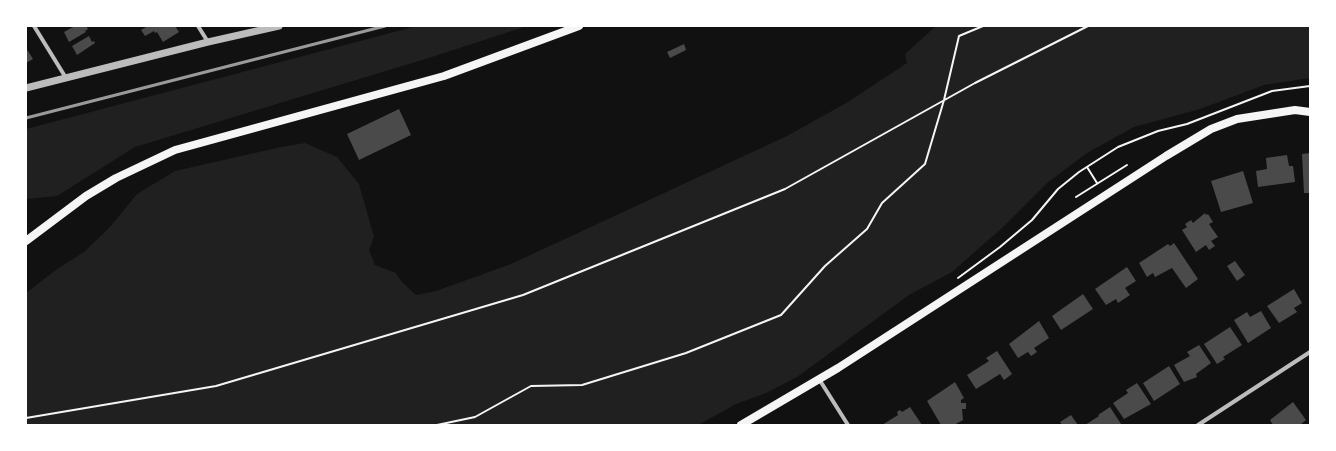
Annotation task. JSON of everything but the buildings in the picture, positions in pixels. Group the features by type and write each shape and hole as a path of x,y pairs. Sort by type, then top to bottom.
{"main road":[{"path":"26,241 86,196 123,174 175,150 444,76 580,26"},
{"path":"741,425 819,379 1153,165 1212,130 1237,119 1295,110 1310,112"}],"street":[{"path":"34,26 66,78"},
{"path":"198,26 208,42"},
{"path":"26,88 278,26"},
{"path":"1198,425 1310,352"},
{"path":"819,379 848,425"}],"path":[{"path":"437,425 475,417 531,386 582,385 686,353 781,315 825,266 867,229 882,203 925,164 944,100 958,36 983,26"},
{"path":"26,418 216,386 523,295 785,189 944,100 1088,26"},
{"path":"955,280 1000,247 1032,220 1058,188 1118,147 1158,131 1187,124 1272,91 1310,86"},
{"path":"1076,197 1128,165"},
{"path":"1087,167 1097,183"}],"shaded area":[{"path":"417,26 527,26 432,57 135,147 57,196 26,199 26,129"},
{"path":"936,26 1310,26 1310,78 1264,85 1200,109 1134,127 1087,153 1047,183 1002,228 952,272 909,295 797,377 766,393 736,404 698,425 26,425 26,293 57,269 84,252 110,227 137,194 175,171 305,143 337,157 359,184 374,237 369,250 375,265 396,273 401,281 416,295 436,291 511,264 787,136 848,102 907,63 905,54"}],"railway":[{"path":"26,118 385,26"}]}
